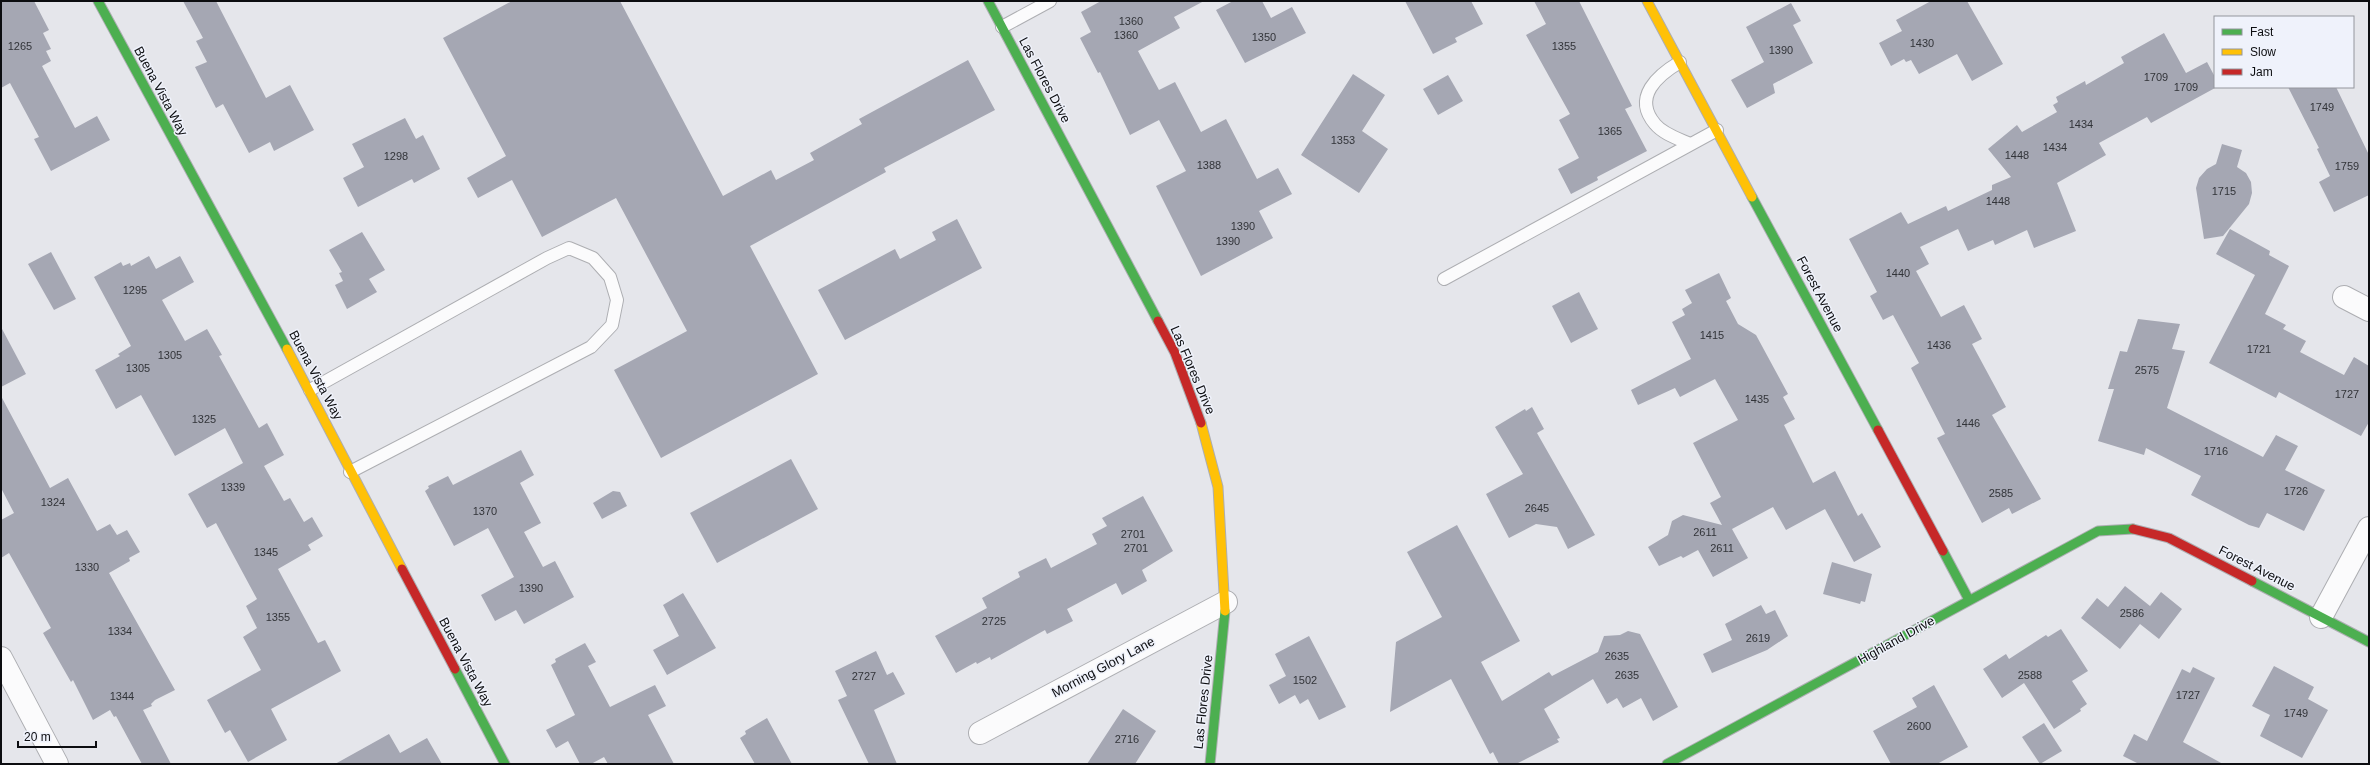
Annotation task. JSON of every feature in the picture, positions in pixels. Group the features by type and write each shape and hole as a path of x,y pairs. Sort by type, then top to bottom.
{"street":[{"name":"Buena Vista Way","path":"98,1 194,181 310,390 350,472 505,764"},
{"name":"Las Flores Drive","path":"988,1 1174,353 1200,418 1218,487 1226,602 1210,764"},
{"name":"Forest Avenue","path":"1648,1 1969,600"},
{"path":"2344,297 2369,310"},
{"name":"Forest Avenue","path":"2128,528 2169,538 2369,642"},
{"name":"Highland Drive","path":"1667,764 2098,531 2128,528"},
{"path":"2321,617 2369,528"},
{"name":"Morning Glory Lane","path":"980,733 1226,602"},
{"path":"1,658 57,764"}],"lane":[{"path":"1002,27 1050,1"},
{"path":"1680,62 1661,74 1654,81 1647,99 1655,124 1665,132 1690,144"},
{"path":"1444,279 1717,130"},
{"path":"310,390 546,258 569,248 593,258 610,277 617,300 612,325 591,347 350,472"}],"building":[{"path":"1,1 34,1 49,30 43,33 51,49 46,51 51,61 42,66 75,128 97,116 110,140 51,171 34,139 39,137 10,83 1,88"},
{"path":"183,1 216,1 266,98 290,85 314,130 274,151 270,142 249,153 223,104 216,108 195,67 207,62 196,41 203,38"},
{"path":"512,1 620,1 723,196 771,170 776,180 814,160 810,153 862,124 859,119 968,60 995,110 884,168 886,172 750,246 818,374 661,458 614,370 687,331 616,198 542,237 512,180 478,198 467,178 506,156 443,38"},
{"path":"1101,1 1204,1 1174,17 1180,28 1138,51 1159,90 1175,82 1201,132 1226,119 1257,179 1278,168 1292,194 1259,211 1273,238 1201,276 1156,186 1186,171 1159,120 1130,135 1100,72 1098,73 1080,38 1091,32 1081,12"},
{"path":"1233,1 1262,1 1271,18 1292,7 1306,33 1245,63 1216,10"},
{"path":"1405,1 1471,1 1483,24 1455,38 1457,42 1433,54"},
{"path":"1534,1 1579,1 1632,106 1625,109 1647,151 1597,177 1598,180 1571,194 1558,169 1579,158 1559,120 1570,114 1526,35 1546,24"},
{"path":"1931,1 1967,1 2003,64 1972,81 1957,54 1919,74 1911,60 1906,62 1904,59 1891,66 1879,43 1902,31 1896,20"},
{"path":"1791,3 1801,21 1793,25 1813,63 1773,84 1775,93 1747,108 1731,80 1764,62 1746,27"},
{"path":"2164,33 2186,73 2207,62 2214,75 2215,88 2151,123 2147,117 2099,143 2106,155 2057,183 2076,231 2034,248 2027,230 1995,245 1993,240 1968,251 1958,229 1920,247 1929,264 1916,271 1941,317 1964,305 1982,339 1972,344 2006,407 1992,415 2041,499 2012,514 2009,508 1982,523 1937,438 1945,434 1911,368 1919,363 1893,315 1883,320 1870,296 1877,292 1849,239 1901,212 1908,224 1946,206 1948,211 1992,190 1992,185 2011,177 1988,149 2017,125 2022,132 2057,112 2053,105 2058,102 2056,97 2085,81 2086,85 2124,63 2121,57"},
{"path":"1353,74 1385,95 1362,131 1388,149 1359,193 1301,155"},
{"path":"1448,75 1463,101 1438,115 1423,89"},
{"path":"2289,88 2336,88 2369,155 2369,195 2334,212 2319,182 2330,176 2317,149 2319,148"},
{"path":"405,118 416,139 423,135 440,169 414,183 412,179 358,207 343,178 364,167 352,144"},
{"path":"2222,144 2242,150 2237,167 2246,173 2251,182 2252,193 2249,204 2223,236 2204,239 2196,188 2199,178 2207,169 2216,164"},
{"path":"957,219 982,268 845,340 818,290 895,249 900,259 936,240 932,232"},
{"path":"2230,229 2270,251 2269,255 2289,266 2265,314 2286,325 2283,329 2306,341 2300,352 2344,375 2354,357 2369,366 2369,422 2361,436 2279,392 2276,398 2209,363 2255,275 2216,254"},
{"path":"362,232 385,270 369,279 377,292 347,309 335,285 343,281 339,273 342,272 329,250"},
{"path":"51,252 76,299 54,310 28,264"},
{"path":"149,256 156,269 180,256 194,282 162,300 185,341 207,329 222,355 219,356 259,428 267,423 284,455 264,466 284,501 290,498 304,522 312,517 323,536 308,545 311,550 278,569 318,643 325,640 341,671 271,709 287,740 248,762 230,730 225,733 207,700 261,670 243,637 257,628 246,606 257,599 216,523 207,528 188,494 243,463 225,428 175,456 141,395 116,409 95,370 120,356 118,354 131,346 94,277 121,262 123,266 130,263 131,266"},
{"path":"1719,273 1731,298 1726,301 1738,324 1756,335 1788,394 1783,397 1795,419 1784,425 1813,483 1835,471 1858,516 1862,513 1881,547 1854,562 1825,509 1786,530 1773,507 1732,529 1748,558 1713,577 1698,550 1683,558 1681,556 1659,566 1648,547 1668,535 1672,521 1683,515 1722,525 1710,503 1721,497 1693,443 1738,420 1715,379 1680,397 1675,388 1638,405 1631,390 1691,359 1672,322 1685,315 1682,309 1692,303 1685,290"},
{"path":"1579,292 1598,329 1571,343 1552,306"},
{"path":"2138,319 2180,324 2172,349 2185,351 2167,408 2263,457 2276,435 2298,446 2285,470 2325,490 2304,531 2267,513 2259,528 2249,525 2191,495 2201,476 2146,448 2144,455 2098,441 2114,389 2108,389 2120,351 2127,352"},
{"path":"1,327 26,374 1,387"},
{"path":"1,396 50,488 68,478 97,531 110,524 117,535 127,530 140,552 129,558 130,561 109,573 175,690 155,700 151,704 152,706 143,710 171,764 142,764 116,716 114,717 110,710 93,720 73,680 71,682 43,633 51,628 9,553 1,558 1,520 14,513 1,488"},
{"path":"1532,407 1544,429 1537,433 1595,535 1568,549 1557,527 1536,524 1509,538 1486,494 1523,474 1495,427 1525,409 1526,411"},
{"path":"521,450 534,475 520,483 541,523 524,532 543,567 555,561 574,597 524,624 516,610 495,621 481,595 514,577 488,528 454,546 425,491 429,488 428,486 448,476 453,485"},
{"path":"791,459 818,509 717,563 690,513"},
{"path":"613,491 620,492 627,506 602,519 593,503"},
{"path":"1143,496 1173,551 1142,570 1147,581 1122,595 1116,583 1067,609 1073,621 1047,634 1045,630 991,660 990,657 977,664 976,662 956,673 935,636 987,608 982,598 1020,577 1018,572 1046,558 1051,568 1097,544 1092,534 1107,526 1102,518"},
{"path":"1457,525 1520,641 1481,662 1502,701 1549,672 1552,676 1598,652 1604,636 1620,635 1628,631 1640,634 1678,707 1653,721 1641,698 1623,708 1617,698 1607,704 1593,679 1544,709 1560,738 1557,739 1559,742 1516,764 1499,764 1493,752 1490,754 1451,679 1390,712 1396,642 1442,617 1407,552"},
{"path":"1832,562 1872,574 1865,602 1861,601 1860,604 1823,594"},
{"path":"2125,586 2150,606 2161,592 2182,609 2159,639 2140,624 2120,649 2081,618 2097,598 2108,607"},
{"path":"683,593 716,648 667,675 653,650 679,636 663,605"},
{"path":"1761,605 1766,614 1775,610 1788,636 1767,650 1712,673 1703,654 1732,640 1725,624"},
{"path":"2061,629 2088,671 2072,681 2087,704 2080,709 2081,711 2054,729 2024,683 2002,698 1983,669 2006,654 2009,659 2046,635 2048,637"},
{"path":"1309,636 1346,707 1319,720 1308,699 1300,704 1295,695 1279,704 1269,685 1286,676 1275,654"},
{"path":"585,643 596,662 588,666 610,707 655,685 666,706 648,715 674,764 608,764 604,757 591,764 580,764 568,741 556,748 546,730 575,715 551,665 556,662 555,659"},
{"path":"876,651 887,675 893,672 905,694 874,710 897,764 869,764 838,700 847,696 835,671"},
{"path":"2274,666 2314,687 2308,699 2328,710 2302,758 2260,736 2270,715 2252,706"},
{"path":"2193,667 2215,678 2183,742 2223,764 2139,764 2123,756 2134,734 2147,741 2182,669 2190,673"},
{"path":"1934,685 1968,747 1937,764 1891,764 1873,731 1917,707 1912,698"},
{"path":"1123,709 1156,731 1135,764 1087,764"},
{"path":"767,718 792,764 755,764 740,738 746,734 745,731"},
{"path":"2044,723 2062,751 2040,764 2022,737"},
{"path":"389,734 400,753 427,738 442,764 335,764"}],"traffic: fast":[{"path":"98,1 287,349"},
{"path":"988,1 1158,321"},
{"path":"1752,197 1878,430"},
{"path":"1667,764 2098,531 2133,529"},
{"path":"1943,551 1969,600"},
{"path":"2252,581 2369,642"},
{"path":"1210,764 1225,611"},
{"path":"455,669 505,764"}],"traffic: slow":[{"path":"1647,1 1752,197"},
{"path":"287,349 402,569"},
{"path":"1201,423 1218,487 1225,611"}],"traffic: jam":[{"path":"1158,321 1175,353 1201,423"},
{"path":"1878,430 1943,551"},
{"path":"2133,529 2169,538 2252,581"},
{"path":"402,569 455,669"}]}
